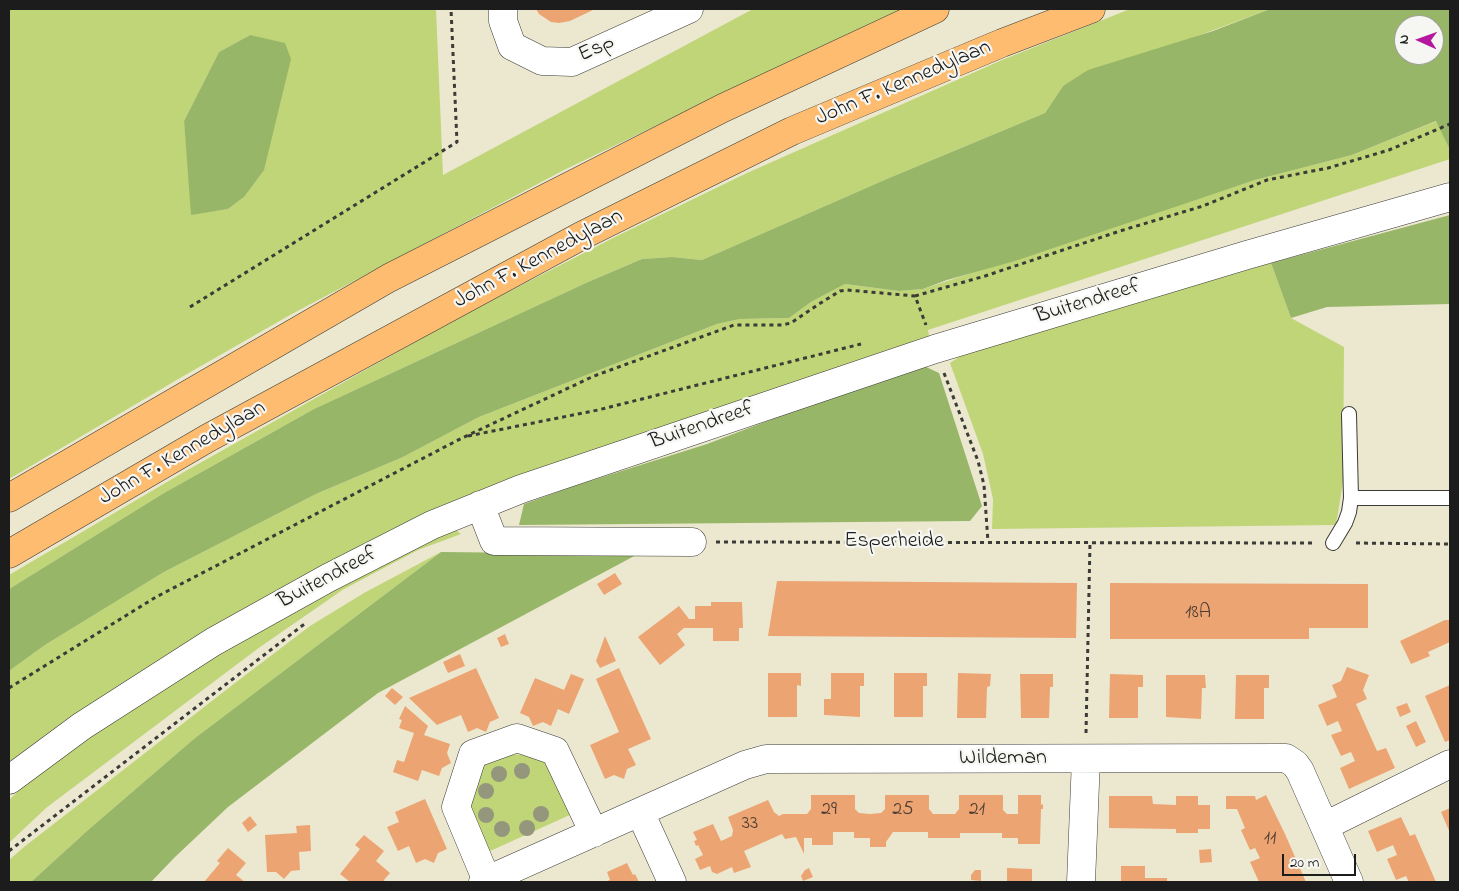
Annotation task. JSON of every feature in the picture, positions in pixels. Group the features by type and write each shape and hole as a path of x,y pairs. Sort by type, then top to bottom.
{"highway":[{"path":"9,498 389,278 723,108 935,9"},
{"name":"John F. Kennedylaan","path":"9,554 208,438 581,236 792,131 1002,43 1090,9"}],"street":[{"name":"Esp","path":"503,9 503,20 512,46 542,61 572,62 689,9"},
{"name":"Buitendreef","path":"9,780 82,726 213,642 346,569 432,525 480,505 538,483 935,349 1246,254 1450,197"},
{"path":"480,505 494,541 692,542"},
{"name":"Wildeman","path":"594,833 555,752 517,738 473,754 456,807 485,881 594,833 745,765 766,759 1286,758 1295,764 1300,771 1349,882"},
{"path":"1081,882 1086,759"},
{"path":"1325,826 1450,764"},
{"path":"640,812 672,882"}],"lane":[{"path":"1333,543 1349,512 1351,498 1349,414"},
{"path":"1351,498 1450,498"}],"path":[{"path":"190,307 458,142 452,9"},
{"path":"9,688 156,597 462,438 594,376 734,325 782,325 791,323 840,291 855,289 916,296 985,276 1120,231 1203,206 1267,180 1328,168 1388,150 1450,124"},
{"path":"916,296 978,462 984,485 988,542"},
{"path":"462,438 598,410 865,343"},
{"name":"Esperheide","path":"692,542 1450,544"},
{"path":"1086,759 1090,543"},
{"name":"Buitendreef","path":"9,852 138,750 315,617"}],"green space":[{"path":"9,9 436,9 443,175 753,9 912,9 747,82 564,170 290,315 9,479","holes":["250,35 244,197 228,209 192,214 184,121 219,52"]},
{"path":"1130,9 1270,9 1063,86 1045,113 889,178 702,260 672,257 642,259 588,282 314,409 164,493 9,589 9,575 184,472 465,314 617,236 747,173 1002,60"},
{"path":"1270,9 1450,9 1450,150 1436,121 1352,155 1255,180 1015,261 947,280 923,289 899,291 845,284 811,302 789,318 740,319 717,324 479,417 403,457 316,494 164,572 45,645 9,671 9,589 164,493 314,409 588,282 642,259 672,257 702,260 889,178 1045,113 1063,86 1088,70 1213,31"},
{"path":"250,35 285,43 291,59 264,170 244,197 228,209 191,215 184,121 219,52"},
{"path":"1437,121 1450,150 1450,159 928,330 931,346 401,527 9,773 9,671 45,645 164,572 316,494 403,457 479,417 717,324 740,319 789,318 811,302 845,284 899,291 923,289 1255,180 1352,155"},
{"path":"1450,215 1450,304 1327,307 1291,318 1271,263"},
{"path":"1271,263 1291,318 1344,347 1343,482 1336,525 992,529 993,499 983,454 950,363 968,351"},
{"path":"924,366 939,373 982,506 970,521 519,525 524,504 574,486 707,444 838,394"},
{"path":"452,527 461,534 418,550 344,589 260,647 46,808 9,843 9,800 50,760 308,598"},
{"path":"441,552 195,738 31,882 9,882 9,860 235,683 310,626 364,593"},
{"path":"441,552 638,554 378,693 228,807 151,882 31,882 195,738"},
{"path":"534,754 553,769 572,814 488,852 468,810 477,767 505,755"}],"building":[{"path":"536,9 595,9 570,21 559,23 551,22 539,14"},
{"path":"615,573 622,584 604,595 597,584"},
{"path":"777,581 1077,583 1076,638 768,636"},
{"path":"1110,583 1368,584 1368,628 1309,628 1309,639 1110,639"},
{"path":"711,602 742,602 743,628 739,628 739,641 713,641 713,628 684,628 677,634 685,645 660,665 638,637 679,606 689,619 695,619 695,606 711,606"},
{"path":"1445,620 1450,620 1450,642 1428,652 1430,656 1411,664 1400,641"},
{"path":"505,634 509,644 501,647 497,638"},
{"path":"605,636 616,661 600,668 596,661"},
{"path":"460,654 465,666 448,673 443,662"},
{"path":"1347,667 1369,675 1363,690 1367,699 1356,704 1377,751 1386,748 1395,768 1349,789 1340,768 1355,761 1351,752 1341,756 1331,735 1342,731 1338,721 1327,726 1318,705 1337,697 1332,685 1341,681"},
{"path":"476,668 499,718 490,722 486,732 477,728 468,732 461,715 437,725 409,698"},
{"path":"619,668 651,739 628,749 636,765 627,769 624,779 614,775 605,779 590,745 619,732 596,679"},
{"path":"768,673 801,673 801,686 797,685 797,717 768,717"},
{"path":"831,673 864,673 864,686 860,686 860,717 824,715 824,699 831,699"},
{"path":"894,673 927,673 927,686 923,686 923,717 894,717"},
{"path":"958,673 991,674 990,686 987,687 986,718 957,718"},
{"path":"571,674 584,679 569,714 558,709 551,726 543,722 533,726 529,717 520,713 535,678 564,690"},
{"path":"1020,674 1053,674 1053,687 1050,687 1049,718 1021,718"},
{"path":"1110,674 1143,675 1143,687 1138,687 1138,718 1109,718"},
{"path":"1166,675 1205,675 1206,688 1202,688 1201,719 1166,717"},
{"path":"1236,675 1269,675 1269,688 1264,688 1264,719 1235,719"},
{"path":"1450,685 1450,740 1445,742 1425,696"},
{"path":"392,688 403,697 395,705 385,696"},
{"path":"1407,703 1411,712 1400,717 1396,707"},
{"path":"405,706 428,726 424,735 450,744 447,753 451,763 442,768 439,776 422,770 418,781 393,772 397,760 404,762 414,733 399,728 402,720 399,719"},
{"path":"1416,721 1426,742 1416,747 1406,726"},
{"path":"811,795 855,795 855,809 859,813 870,814 881,813 885,809 885,795 929,795 929,809 933,814 955,814 959,809 959,795 1003,795 1003,810 1007,814 1018,814 1018,795 1041,795 1043,809 1041,809 1040,844 1018,844 1018,838 1002,838 1002,833 960,833 960,838 928,838 928,832 893,832 886,842 886,847 870,847 870,838 854,838 854,832 833,832 833,845 812,845 812,838 804,838 804,854 796,837 785,839 782,834 744,851 751,867 734,873 732,867 717,874 712,872 710,866 700,870 695,859 703,855 698,845 696,846 694,841 697,840 693,832 713,824 721,841 732,836 733,830 728,817 768,800 774,812 779,816 783,814 807,814 811,809"},
{"path":"1266,795 1306,882 1259,882 1250,862 1260,858 1255,848 1250,850 1241,830 1245,828 1237,809 1226,809 1226,796 1255,796 1256,800"},
{"path":"1109,796 1152,796 1153,804 1176,805 1176,796 1198,796 1198,805 1210,805 1210,829 1198,829 1198,833 1176,833 1176,829 1109,828"},
{"path":"425,799 447,849 438,853 434,863 425,859 416,863 409,846 398,851 387,827 399,822 395,812"},
{"path":"1450,808 1450,833 1441,812"},
{"path":"250,816 257,825 248,832 242,823"},
{"path":"1401,817 1410,836 1415,834 1436,882 1409,882 1406,876 1396,880 1387,859 1397,855 1393,845 1377,852 1368,831"},
{"path":"310,825 311,851 299,852 300,870 291,871 284,879 276,872 267,872 265,835 297,833 296,826"},
{"path":"364,835 384,851 376,861 390,873 384,880 385,882 350,882 340,874 360,849 355,845"},
{"path":"228,848 246,863 236,875 245,882 204,882 220,863 217,861"},
{"path":"1211,849 1212,862 1200,863 1199,850"},
{"path":"627,863 639,882 604,882 610,880 607,872"},
{"path":"1121,866 1145,866 1145,878 1167,878 1167,882 1121,882"},
{"path":"809,868 813,877 803,881 801,876"},
{"path":"1007,868 1032,869 1032,882 1007,882"},
{"path":"975,870 981,870 981,881 971,880 971,875"}]}
